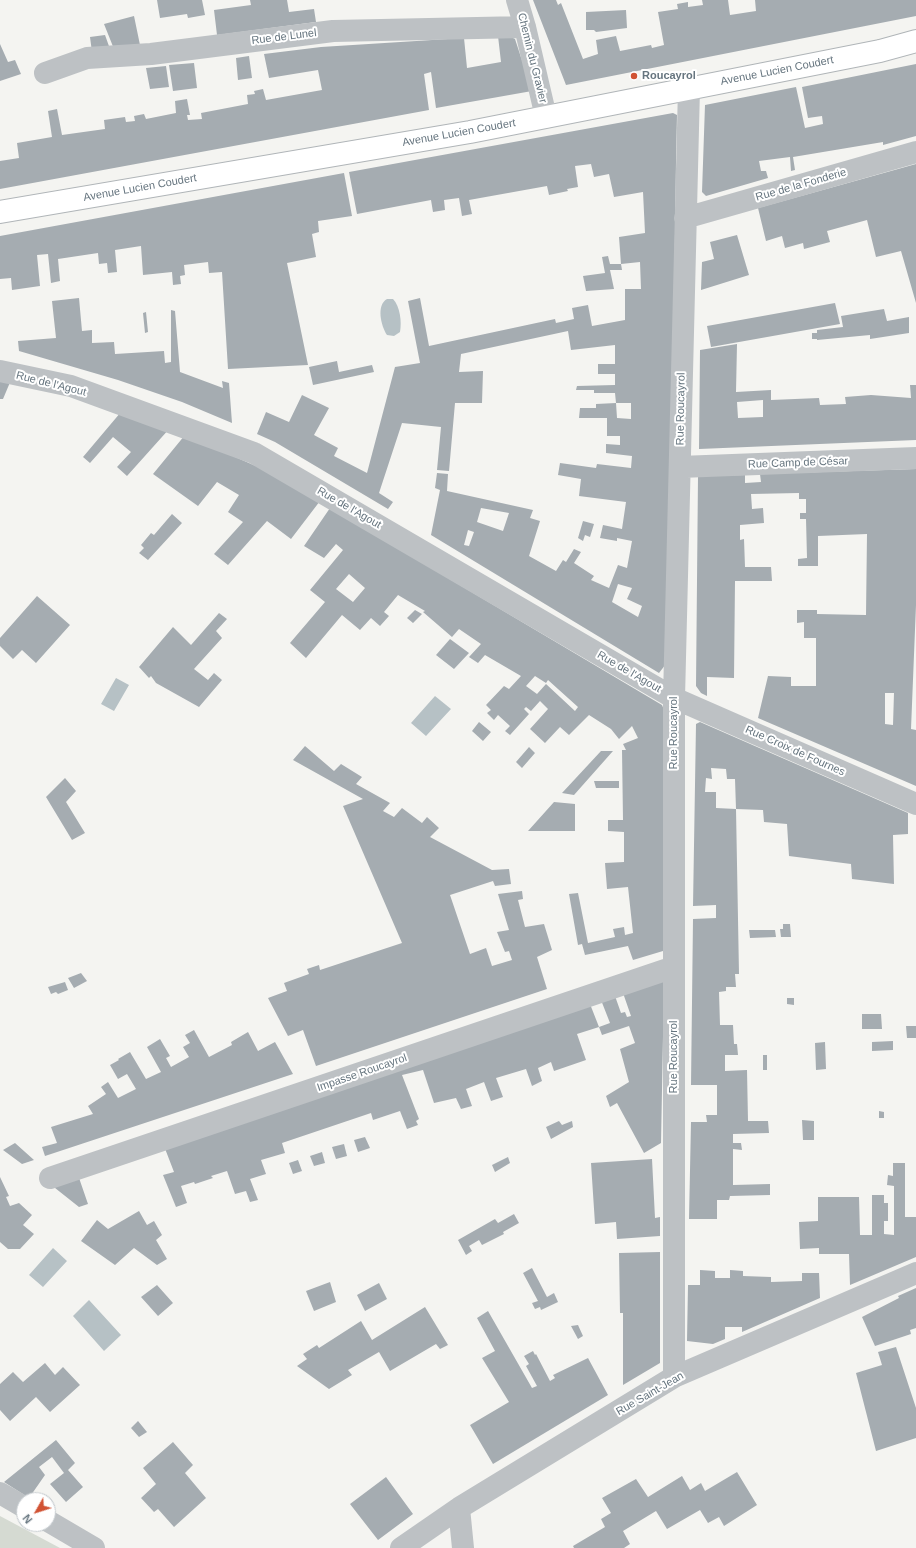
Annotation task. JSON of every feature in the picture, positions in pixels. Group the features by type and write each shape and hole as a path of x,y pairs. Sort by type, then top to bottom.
{"main road":[{"name":"Avenue Lucien Coudert","path":"0,212 470,132 880,51 916,41"}],"street":[{"name":"Chemin du Gravier","path":"517,0 525,27 546,116"},
{"name":"Rue de Lunel","path":"45,73 87,58 151,54 333,31 525,27"},
{"name":"Rue Roucayrol","path":"674,1377 674,698 689,88"},
{"name":"Rue de la Fonderie","path":"685,218 916,152"},
{"name":"Rue de l'Agout","path":"0,371 71,386 254,453 674,698"},
{"name":"Rue Camp de César","path":"680,467 916,458"},
{"name":"Rue Croix de Fournes","path":"674,698 916,804"},
{"name":"Impasse Roucayrol","path":"50,1178 674,968"},
{"name":"Rue Saint-Jean","path":"401,1548 459,1508 674,1377 916,1274"},
{"path":"0,1493 16,1502"},
{"path":"459,1508 463,1548"},
{"path":"56,1526 94,1548"}],"shaded area":[{"path":"387,299 393,299 400,314 400,332 394,336 387,335 381,321 382,306"},
{"path":"116,678 129,685 114,711 101,704"},
{"path":"435,696 451,709 426,736 411,723"},
{"path":"53,1248 67,1261 43,1287 29,1275"},
{"path":"89,1300 121,1335 104,1351 73,1316"},
{"path":"0,1516 16,1525 16,1532 30,1532 60,1548 0,1548"}],"building":[{"path":"157,0 202,0 205,15 188,18 187,14 160,18"},
{"path":"250,0 287,0 289,12 314,9 316,22 217,35 214,10 251,5"},
{"path":"533,0 556,0 558,5 561,3 583,59 598,54 596,40 616,36 620,51 651,45 652,48 664,45 658,12 678,9 677,4 688,2 688,7 703,5 702,0 728,0 730,15 756,11 755,0 916,0 916,16 566,85"},
{"path":"626,10 627,28 596,32 594,30 586,30 586,12"},
{"path":"134,16 140,45 114,49 104,24"},
{"path":"105,35 110,49 92,52 90,37"},
{"path":"498,36 509,36 515,39 532,91 436,108 431,72 424,74 429,110 0,189 0,161 19,158 17,143 52,137 48,111 57,109 62,135 105,129 104,120 125,117 126,122 135,121 134,116 144,114 146,119 176,113 175,101 187,99 190,115 187,115 188,120 202,119 201,113 248,104 247,95 255,94 254,91 263,89 266,100 322,90 318,70 269,78 264,54 321,47 464,38 467,68 501,62"},
{"path":"0,44 8,62 15,60 21,74 0,81"},
{"path":"249,56 252,78 238,80 236,58"},
{"path":"194,63 197,88 173,91 169,65"},
{"path":"916,64 916,136 883,145 883,142 793,157 795,170 791,171 790,157 759,161 761,171 766,171 768,178 706,196 702,192 705,105 796,87 805,128 823,124 822,116 808,118 802,87"},
{"path":"166,66 169,87 150,89 146,68"},
{"path":"673,113 677,115 669,660 659,673 431,535 440,490 435,488 437,473 448,474 447,491 533,510 530,518 540,521 529,556 556,571 563,560 566,562 574,549 581,552 574,563 594,576 591,580 609,588 618,565 627,568 632,541 617,538 617,541 600,538 603,525 622,529 626,502 579,496 581,479 558,475 560,463 596,468 597,464 631,468 632,456 606,453 606,444 620,445 620,436 607,436 607,418 579,418 580,408 596,408 596,404 616,403 615,393 594,393 594,390 576,390 577,386 615,385 615,374 598,374 598,364 615,364 615,345 571,350 568,331 461,354 459,372 483,371 482,403 455,403 449,471 437,470 441,427 402,423 379,493 393,502 388,509 275,442 257,434 266,412 289,422 302,395 329,408 314,435 338,448 334,456 367,473 395,367 420,363 408,301 420,298 429,346 555,319 556,323 574,319 572,308 588,305 592,326 625,320 625,289 641,289 640,262 621,264 619,237 645,233 643,192 614,197 609,174 594,177 591,164 575,166 578,187 549,195 547,186 469,200 472,214 462,216 459,198 444,200 445,210 433,212 431,200 357,214 349,172","holes":["616,403 631,403 631,419 617,418","481,508 509,513 503,531 477,522","468,530 474,532 469,546 464,545","618,584 632,588 627,599 642,606 638,617 612,602"]},
{"path":"916,164 916,303 901,251 876,257 867,220 827,231 830,242 804,249 803,243 785,248 782,236 766,241 758,208"},
{"path":"344,173 352,216 318,221 319,232 312,234 316,257 287,263 308,365 228,369 222,272 209,273 208,262 184,265 185,275 180,276 181,284 173,285 172,272 143,275 141,246 115,250 117,272 108,273 107,263 99,264 98,253 58,259 60,281 51,283 48,254 37,255 40,286 12,290 11,278 0,279 0,236"},
{"path":"737,235 749,275 701,290 702,262 714,259 710,242"},
{"path":"608,256 610,264 621,264 622,270 610,270 614,289 586,291 583,276 605,273 602,257"},
{"path":"79,298 82,331 92,330 92,343 114,342 115,354 164,351 165,363 171,362 171,310 175,311 180,372 223,388 222,381 229,383 232,423 182,402 118,380 19,351 18,341 56,338 52,301"},
{"path":"835,303 840,324 711,347 707,326"},
{"path":"884,309 887,321 909,317 909,333 870,339 870,335 817,340 812,339 812,333 817,333 817,330 843,327 841,316"},
{"path":"146,312 148,332 145,333 143,313"},
{"path":"737,344 736,392 771,390 771,400 819,398 820,405 846,404 845,397 871,395 911,398 910,385 916,385 916,440 699,449 700,350","holes":["763,400 763,417 738,418 737,402"]},
{"path":"337,361 339,372 372,365 374,372 313,385 309,367"},
{"path":"0,378 11,380 3,399 0,399"},
{"path":"121,412 170,428 127,476 117,467 131,452 113,437 90,463 83,457"},
{"path":"185,435 274,474 320,501 291,539 267,521 228,565 214,554 243,522 228,512 239,495 217,482 198,506 153,474"},
{"path":"916,469 916,605 911,729 916,730 916,786 758,718 768,676 791,677 791,686 816,686 816,638 804,638 804,622 797,623 797,610 817,610 817,614 866,615 867,534 818,536 818,566 798,566 798,559 807,558 806,519 800,519 800,513 806,513 806,499 799,499 799,493 751,494 752,509 763,508 764,523 740,525 740,540 744,539 745,567 771,567 772,581 735,581 734,678 707,677 707,696 701,693 696,686 698,476 745,475 745,483 761,482 760,474","holes":["885,693 894,693 893,725 885,724"]},
{"path":"330,508 662,705 667,717 663,951 633,960 628,946 585,955 582,944 578,945 569,894 578,893 588,943 615,937 613,929 624,927 625,935 633,933 628,887 607,889 605,863 624,862 624,832 608,831 608,820 623,820 622,750 626,750 623,744 638,738 632,726 619,739 611,729 589,715 569,735 560,727 545,743 530,729 548,709 540,701 531,711 526,707 524,709 529,714 510,735 505,731 510,726 498,715 494,720 487,713 491,710 486,705 504,686 509,689 521,676 485,655 478,663 469,657 481,644 459,629 452,637 423,612 425,611 398,595 384,612 389,616 380,626 371,618 360,630 342,615 306,658 290,643 325,602 310,590 343,550 336,544 324,558 304,546","holes":["349,574 365,588 353,602 336,589","535,676 546,683 548,680 578,707 575,711 546,684 537,694 526,686"]},
{"path":"172,514 182,523 148,560 139,553 144,548 141,545 151,533 154,535"},
{"path":"583,521 594,524 590,537 585,535 583,541 578,538"},
{"path":"37,596 70,625 36,663 22,650 13,659 0,646 0,638"},
{"path":"415,610 422,614 413,623 407,618"},
{"path":"219,613 227,619 216,631 222,638 194,669 208,680 214,673 222,680 199,707 156,683 151,676 149,678 139,667 173,627 191,645"},
{"path":"450,639 469,653 454,669 436,655"},
{"path":"479,722 491,732 483,741 472,731"},
{"path":"700,722 908,813 908,834 893,835 894,884 852,879 851,864 789,856 787,824 764,822 763,810 736,809 739,974 735,974 736,987 726,987 726,991 719,992 720,1025 733,1025 734,1044 737,1044 738,1055 725,1055 725,1071 747,1070 748,1121 768,1121 769,1133 733,1134 733,1143 741,1143 742,1150 733,1149 733,1185 770,1184 770,1195 730,1196 729,1200 717,1200 717,1219 689,1219 691,1122 707,1122 706,1115 717,1115 717,1085 691,1085 693,919 716,918 716,905 693,906 696,724","holes":["711,768 726,769 727,779 735,779 736,809 716,808 716,792 705,792 706,778 712,779"]},
{"path":"305,746 334,771 341,764 362,777 356,784 390,803 383,811 394,817 402,808 422,823 427,817 439,828 430,837 492,870 509,869 511,884 495,886 493,881 450,895 470,954 486,948 492,966 512,960 509,951 505,952 497,932 509,930 498,894 522,891 523,899 518,900 525,927 544,924 552,950 537,957 547,989 316,1066 303,1030 288,1036 268,998 287,991 284,983 309,974 307,969 319,965 320,970 402,943 343,806 363,799 293,760"},
{"path":"529,747 535,753 522,768 516,762"},
{"path":"601,751 613,751 574,795 562,793"},
{"path":"65,778 76,791 66,802 85,833 72,840 46,797"},
{"path":"594,781 619,781 619,788 596,788"},
{"path":"554,802 575,804 575,831 528,831"},
{"path":"783,924 790,924 791,937 781,937 780,929 783,929"},
{"path":"749,930 775,930 776,937 750,938"},
{"path":"81,973 87,981 74,988 68,978"},
{"path":"661,980 664,983 661,1143 644,1153 617,1103 610,1107 606,1096 629,1082 620,1049 635,1043 629,1026 602,1035 599,1027 610,1023 601,1000 615,996 621,1013 625,1012 627,1017 631,1016 623,993"},
{"path":"65,982 68,990 58,994 56,992 51,994 48,987"},
{"path":"787,998 794,998 794,1005 787,1004"},
{"path":"590,1004 599,1027 577,1034 586,1060 554,1071 551,1062 538,1068 542,1081 532,1086 526,1069 496,1078 503,1097 491,1101 484,1082 466,1089 472,1106 461,1109 456,1098 434,1103 423,1070 402,1075 419,1119 416,1121 418,1125 407,1129 400,1111 373,1120 371,1113 282,1143 285,1153 261,1160 266,1174 250,1179 258,1200 250,1202 246,1191 235,1194 227,1171 211,1176 213,1178 195,1184 194,1182 181,1186 187,1203 176,1207 163,1175 174,1172 164,1146"},
{"path":"862,1014 881,1014 882,1029 862,1029"},
{"path":"906,1026 916,1026 916,1038 907,1038"},
{"path":"194,1030 209,1057 232,1045 231,1042 248,1032 258,1051 275,1042 293,1074 45,1156 42,1147 57,1143 51,1127 93,1114 88,1106 106,1094 101,1087 108,1082 118,1098 136,1089 127,1074 118,1079 110,1065 130,1052 146,1079 161,1072 147,1047 160,1039 170,1056 166,1058 171,1067 189,1057 183,1047 190,1043 185,1035"},
{"path":"893,1041 893,1050 872,1051 872,1042"},
{"path":"825,1042 826,1069 816,1070 815,1043"},
{"path":"763,1055 767,1055 767,1070 763,1070"},
{"path":"879,1111 884,1112 884,1118 879,1118"},
{"path":"802,1120 814,1121 814,1140 803,1140"},
{"path":"559,1121 562,1125 572,1121 573,1127 551,1139 546,1127"},
{"path":"365,1137 370,1148 358,1152 354,1140"},
{"path":"15,1143 34,1160 22,1164 3,1150"},
{"path":"344,1144 347,1156 336,1159 332,1147"},
{"path":"322,1152 325,1163 314,1166 310,1156"},
{"path":"508,1157 510,1163 495,1172 492,1165"},
{"path":"652,1159 655,1218 660,1217 660,1236 617,1239 616,1222 595,1224 591,1163"},
{"path":"298,1160 302,1171 293,1174 289,1163"},
{"path":"893,1163 905,1163 905,1217 916,1217 916,1257 850,1285 849,1254 819,1254 819,1248 800,1249 799,1222 818,1221 818,1197 859,1197 860,1235 872,1235 872,1195 884,1195 884,1203 888,1203 888,1221 884,1221 884,1234 894,1235 894,1186 887,1185 888,1175 893,1176"},
{"path":"78,1175 88,1204 79,1207 50,1184"},
{"path":"0,1177 9,1196 6,1197 10,1206 19,1203 32,1215 23,1225 34,1234 20,1249 8,1249 0,1242"},
{"path":"139,1211 147,1225 154,1221 162,1235 156,1240 167,1259 157,1265 134,1248 115,1265 81,1241 97,1220 108,1229"},
{"path":"514,1214 519,1223 503,1232 504,1234 482,1245 479,1240 469,1246 472,1251 466,1255 458,1240 495,1219 498,1223"},
{"path":"660,1252 660,1363 623,1385 623,1313 620,1313 619,1253"},
{"path":"532,1268 547,1297 554,1293 558,1302 541,1310 540,1307 535,1309 532,1303 538,1301 523,1273"},
{"path":"700,1270 715,1271 715,1278 730,1278 730,1270 743,1271 743,1276 771,1277 771,1282 802,1281 802,1273 819,1273 820,1298 742,1332 742,1327 725,1327 725,1339 713,1344 687,1341 688,1285 700,1285"},
{"path":"330,1282 336,1302 314,1311 306,1291"},
{"path":"379,1283 387,1299 365,1311 357,1295"},
{"path":"157,1285 173,1303 158,1316 141,1297"},
{"path":"916,1288 916,1328 910,1330 911,1334 875,1346 862,1317 899,1298 898,1296"},
{"path":"425,1307 448,1345 440,1349 436,1344 390,1371 379,1352 348,1370 352,1375 329,1389 297,1366 307,1359 303,1354 317,1345 319,1348 361,1321 372,1340"},
{"path":"488,1311 532,1388 537,1386 526,1366 529,1364 524,1356 533,1351 550,1381 555,1378 553,1375 588,1358 608,1395 493,1464 470,1425 509,1402 482,1358 495,1351 477,1318"},
{"path":"578,1325 583,1336 578,1339 571,1326"},
{"path":"896,1347 916,1408 916,1438 876,1451 856,1373 882,1365 878,1352"},
{"path":"45,1363 55,1375 63,1367 80,1385 50,1412 36,1397 10,1421 0,1410 0,1384 13,1372 23,1382"},
{"path":"138,1421 147,1432 139,1437 131,1428"},
{"path":"56,1440 75,1463 68,1470 83,1487 66,1502 50,1484 64,1473 52,1457 39,1467 45,1475 33,1492 20,1492 4,1482"},
{"path":"173,1442 193,1465 185,1473 206,1498 174,1527 158,1509 154,1512 141,1498 156,1484 143,1468"},
{"path":"737,1472 757,1505 724,1526 719,1517 708,1523 700,1510 667,1529 656,1511 623,1531 630,1544 624,1548 574,1548 573,1546 605,1527 601,1519 611,1513 602,1498 636,1479 648,1497 682,1476 690,1490 701,1483 705,1491"},
{"path":"386,1477 413,1514 378,1540 350,1504"}],"place":[{"name":"Roucayrol","path":"634,76"}]}
